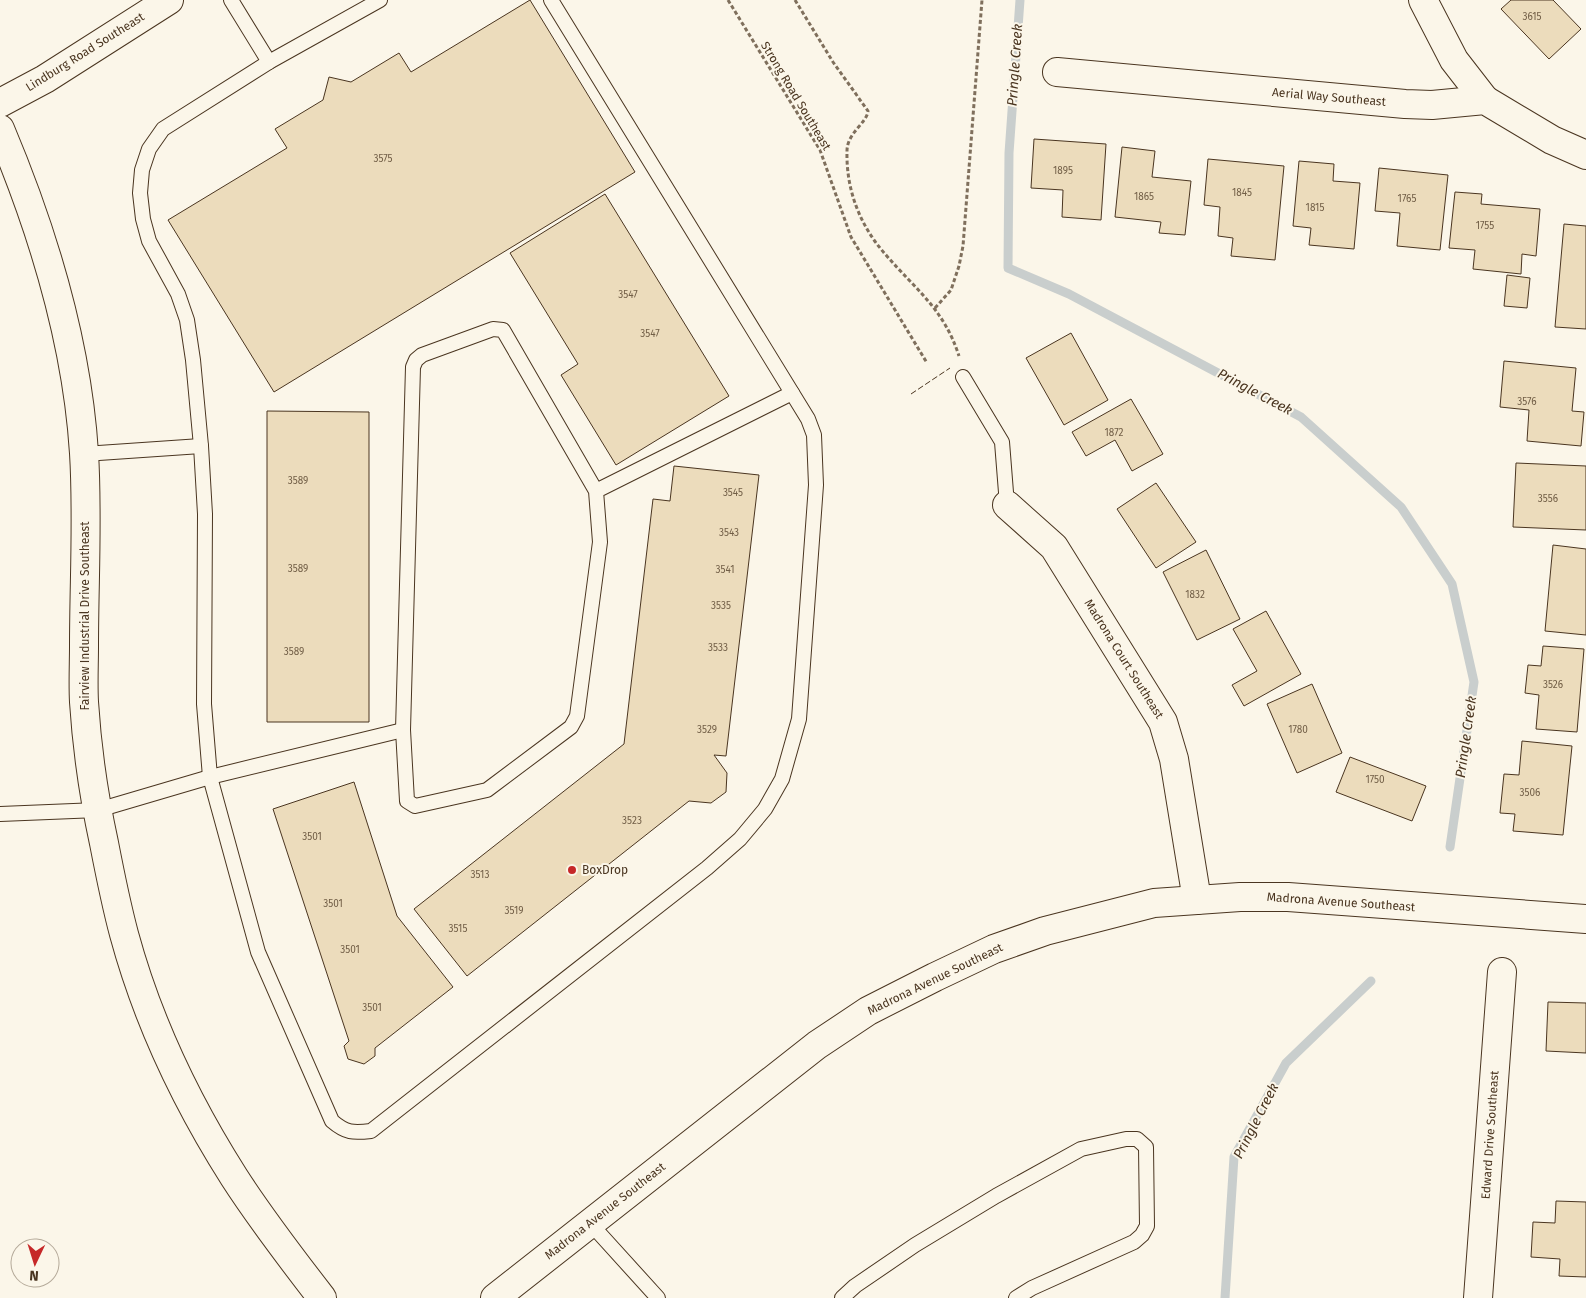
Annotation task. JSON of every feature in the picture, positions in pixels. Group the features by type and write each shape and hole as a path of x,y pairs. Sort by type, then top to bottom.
{"main road":[{"name":"Lindburg Road Southeast","path":"0,103 45,79 169,0"},
{"path":"1423,0 1454,60 1485,100 1552,140 1586,155"},
{"name":"Aerial Way Southeast","path":"1057,72 1405,104 1432,105 1485,100"},
{"name":"Fairview Industrial Drive Southeast","path":"0,130 29,202 54,285 70,352 80,411 84,454 86,547 84,700 91,769 98,810 125,936 166,1049 211,1138 233,1176 264,1222 322,1298"},
{"name":"Madrona Court Southeast","path":"1007,505 1054,546 1163,722 1174,759 1198,900"},
{"name":"Madrona Avenue Southeast","path":"495,1298 817,1045 868,1010 994,949 1045,931 1154,903 1240,897 1288,898 1586,919"},
{"name":"Edward Drive Southeast","path":"1478,1298 1502,972"}],"lane":[{"path":"231,0 269,62"},
{"path":"380,0 269,62 163,129 149,149 142,170 140,193 143,219 149,241 178,294 187,320 193,360 201,446 204,514 204,704 210,777 258,952 332,1121 343,1130 356,1132 371,1130 707,868 740,839 765,809 782,779 799,719 816,485 814,435 808,419 552,0"},
{"path":"492,329 503,330 596,491 600,542 577,716 571,727 487,790 415,806 407,801 403,730 413,367 416,360 422,355 492,329"},
{"path":"963,377 1002,442 1007,505"},
{"path":"596,491 792,393"},
{"path":"84,454 201,446"},
{"path":"0,814 98,810 210,777 403,730"},
{"path":"842,1298 855,1286 915,1245 996,1196 1081,1149 1126,1138 1136,1139 1146,1147 1147,1226 1142,1235 1134,1242 1032,1288 1016,1298"},
{"path":"590,1223 658,1298"}],"path":[{"name":"Strong Road Southeast","path":"728,0 820,150 851,237 927,363"},
{"path":"795,0 833,62 868,112 867,117 850,138 847,150 855,208 868,232 886,256 935,308 948,329 955,346 963,377"},
{"path":"935,308 951,290 963,246 982,0"}],"building":[{"path":"530,0 635,172 274,392 168,220 287,148 275,129 323,100 329,77 351,82 399,53 411,72"},
{"path":"1511,0 1553,0 1581,29 1549,59 1501,9"},
{"path":"1034,139 1106,144 1101,220 1062,217 1063,190 1031,188"},
{"path":"1122,147 1155,151 1152,177 1191,181 1185,235 1159,233 1161,222 1115,217"},
{"path":"1208,159 1284,166 1275,260 1231,256 1233,238 1218,236 1220,207 1204,205"},
{"path":"1299,161 1334,164 1333,181 1360,183 1354,249 1309,245 1311,228 1293,226"},
{"path":"1379,168 1448,175 1440,250 1397,246 1400,213 1375,211"},
{"path":"1455,192 1482,194 1481,204 1540,209 1536,256 1522,254 1521,274 1473,269 1475,250 1449,248"},
{"path":"605,194 729,396 616,465 561,375 578,364 510,253"},
{"path":"1564,224 1586,226 1586,329 1555,327"},
{"path":"1507,275 1530,278 1527,308 1504,306"},
{"path":"1071,333 1108,400 1064,425 1026,358"},
{"path":"1504,361 1576,368 1572,411 1584,412 1581,446 1527,441 1529,410 1500,407"},
{"path":"1131,399 1163,454 1132,471 1115,440 1086,456 1072,432"},
{"path":"267,411 369,412 369,722 267,722"},
{"path":"1516,463 1586,466 1586,530 1513,527"},
{"path":"674,466 759,475 726,756 714,755 727,773 726,792 711,803 689,801 467,976 414,909 624,744 653,499 670,501"},
{"path":"1156,483 1196,542 1156,568 1117,509"},
{"path":"1553,545 1586,549 1586,635 1545,631"},
{"path":"1206,550 1240,619 1197,640 1163,572"},
{"path":"1266,611 1301,674 1244,706 1232,685 1257,671 1233,629"},
{"path":"1543,646 1584,649 1577,732 1536,729 1539,695 1525,693 1528,665 1541,666"},
{"path":"1312,684 1342,753 1297,773 1267,704"},
{"path":"1522,741 1572,746 1563,835 1513,831 1515,814 1500,813 1504,774 1519,775"},
{"path":"1350,757 1426,786 1412,821 1336,792"},
{"path":"354,782 397,916 453,987 375,1048 375,1056 364,1064 348,1059 344,1046 349,1041 273,809"},
{"path":"1548,1002 1586,1003 1586,1053 1546,1051"},
{"path":"1556,1201 1586,1202 1586,1277 1559,1276 1560,1259 1531,1257 1533,1222 1555,1223"}],"waterway":[{"name":"Pringle Creek","path":"1020,0 1009,153 1008,268 1069,294 1301,417 1401,507 1452,584 1474,682 1450,847"},
{"name":"Pringle Creek","path":"1225,1298 1234,1157 1286,1063 1371,981"}],"fence":[{"path":"911,394 950,368"}],"place":[{"name":"BoxDrop","path":"572,870"}]}
